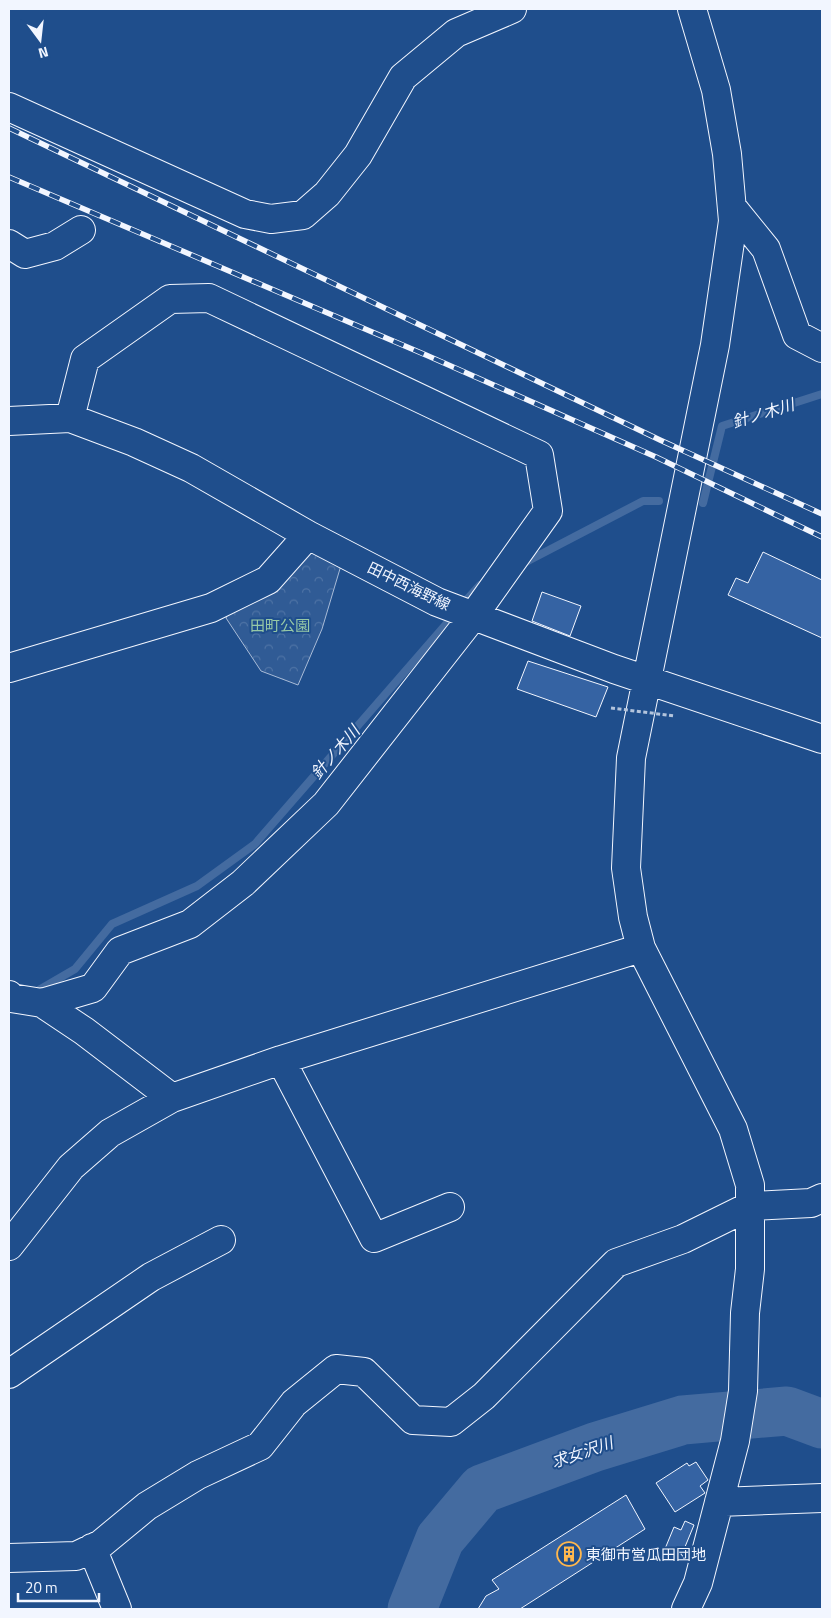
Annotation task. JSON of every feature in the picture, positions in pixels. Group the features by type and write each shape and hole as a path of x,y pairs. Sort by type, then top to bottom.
{"street":[{"path":"9,107 245,214 271,219 303,215 327,194 358,155 402,77 456,33 512,9"},
{"path":"686,1609 698,1583 735,1440 743,1391 745,1313 750,1269 750,1185 733,1129 641,948 633,917 626,868 631,758 649,679 715,345 733,221 727,154 716,90 692,9"},
{"path":"732,207 766,249 797,335 822,348"},
{"path":"9,244 26,254 55,246 81,230"},
{"path":"42,1003 93,988 120,951 190,924 244,883 326,804 474,615 548,511 539,455 209,298 170,298 85,359 70,418"},
{"name":"田中西海野線","path":"9,421 70,418 134,442 191,468 308,535 437,602 614,669 649,679 822,739"},
{"path":"9,668 211,608 268,580 308,535"},
{"path":"9,1246 71,1167 110,1133 172,1098 281,1060 641,948"},
{"path":"9,995 11,998 42,1003 84,1031 172,1098"},
{"path":"281,1060 374,1238 450,1207"},
{"path":"9,1558 76,1556 92,1548 147,1506 198,1475 260,1446 294,1403 336,1369 364,1372 413,1420 451,1422 484,1396 616,1263 684,1239 750,1206 812,1203 822,1198"},
{"path":"9,1374 150,1277 221,1240"},
{"path":"719,1502 822,1498"},
{"path":"92,1548 117,1609"}],"path":[{"path":"611,708 675,716"}],"green space":[{"name":"田町公園","path":"308,544 342,562 322,629 298,685 261,671 226,618 233,601"}],"building":[{"path":"763,552 822,580 822,638 728,595 736,578 748,583"},
{"path":"542,592 581,606 570,636 532,621"},
{"path":"528,661 608,687 596,717 517,689"},
{"path":"696,1462 708,1480 700,1486 705,1493 675,1512 656,1483 687,1463 689,1466"},
{"name":"東御市営瓜田団地","path":"626,1495 645,1529 520,1609 478,1609 486,1596 499,1589 492,1580"},
{"path":"685,1521 694,1525 680,1559 670,1556 668,1560 662,1556 674,1527 681,1530"}],"waterway":[{"name":"針ノ木川","path":"703,503 722,426 822,394"},
{"name":"針ノ木川","path":"524,563 643,501 659,501"},
{"name":"針ノ木川","path":"461,606 480,585"},
{"name":"針ノ木川","path":"32,994 75,969 112,924 197,886 255,844 454,615"},
{"name":"求女沢川","path":"412,1609 440,1539 482,1489 595,1447 683,1420 787,1411 822,1424"}],"railway":[{"path":"9,128 660,440 822,514"},
{"path":"9,177 426,355 656,457 822,537"}],"place":[{"name":"東御市営瓜田団地","path":"569,1554"}]}
